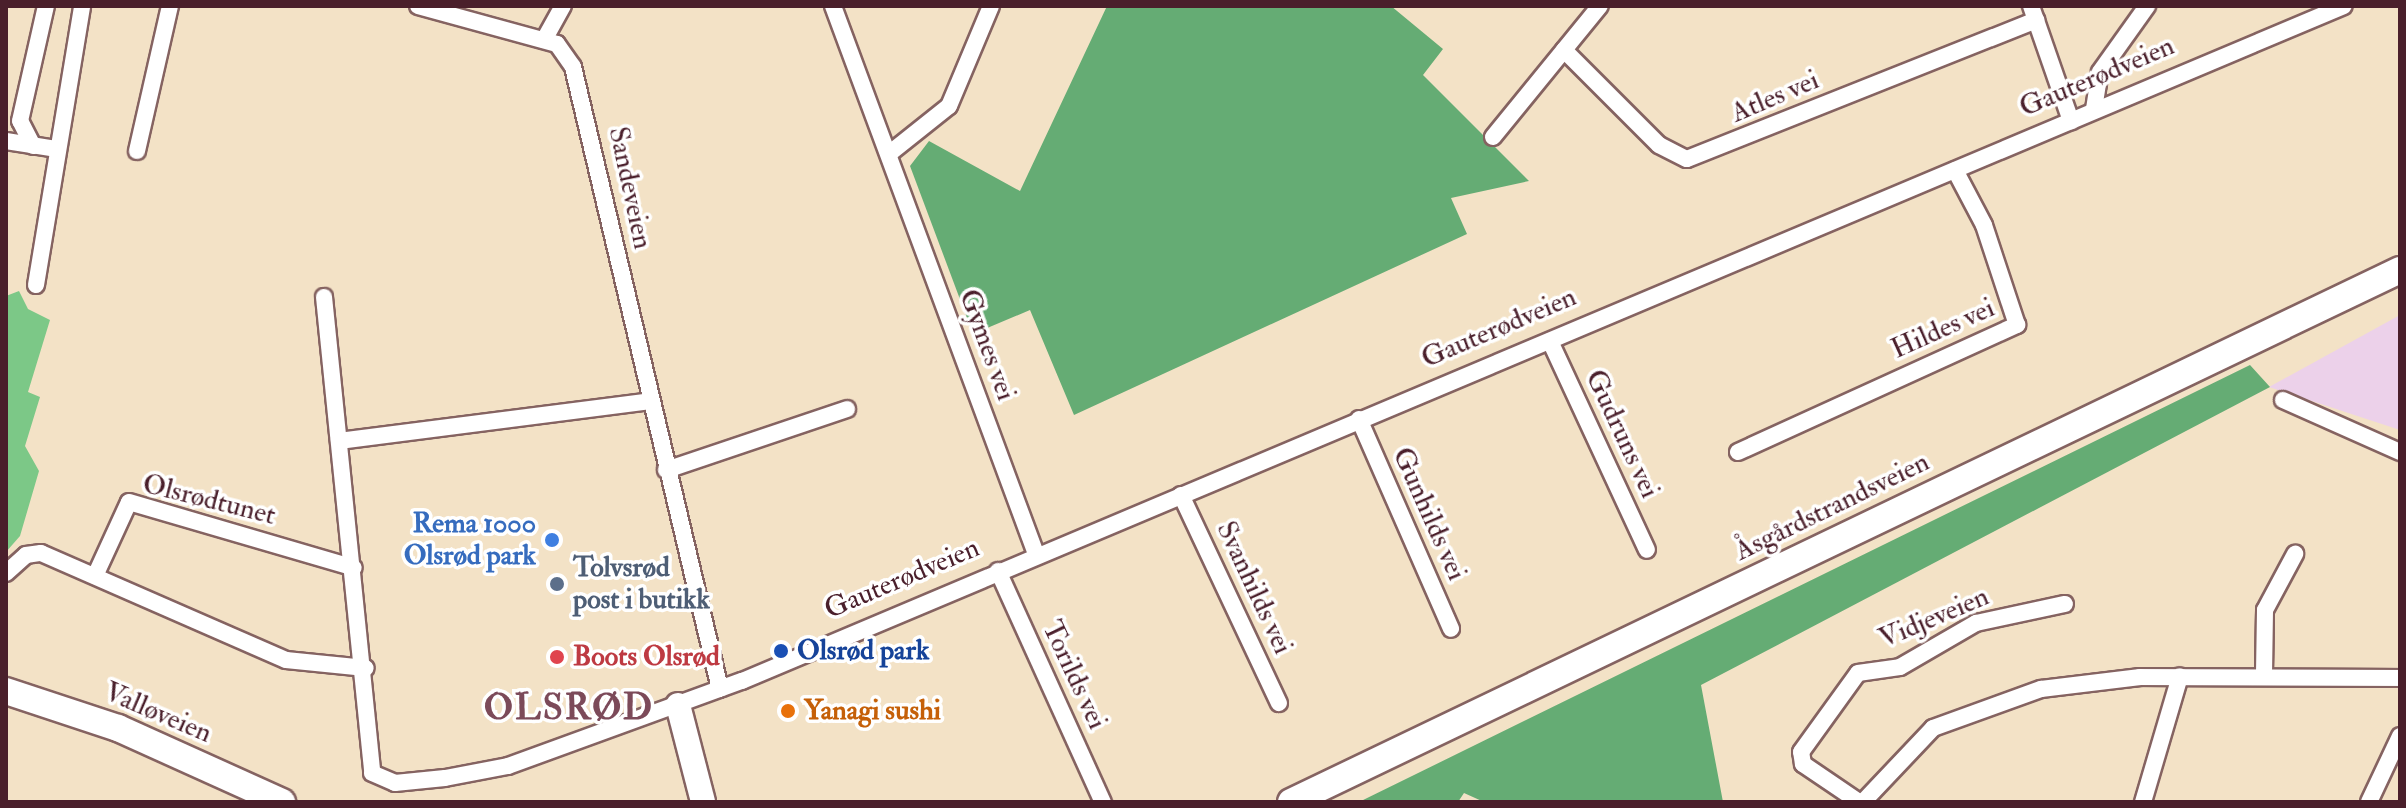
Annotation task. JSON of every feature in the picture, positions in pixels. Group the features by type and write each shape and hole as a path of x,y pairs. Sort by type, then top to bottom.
{"main road":[{"name":"Åsgårdstrandsveien","path":"1291,802 2400,270"},
{"name":"Valløveien","path":"6,691 118,728 282,802"},
{"path":"678,705 690,802"},
{"path":"678,705 703,802"}],"street":[{"path":"33,146 20,121 46,6"},
{"path":"36,285 82,6"},
{"path":"137,151 170,6"},
{"path":"418,6 544,40 563,6"},
{"name":"Gymes vei","path":"833,6 1036,554"},
{"path":"890,153 949,106 991,6"},
{"path":"1493,137 1600,6"},
{"path":"2094,109 2100,72 2147,6"},
{"name":"Gauterødveien","path":"324,297 366,668 372,773 395,783 508,766 720,689 2344,6"},
{"path":"2034,13 2071,121"},
{"name":"Atles vei","path":"1564,50 1659,145 1687,159 2034,13"},
{"name":"Sandeveien","path":"544,40 562,48 581,88 650,401 720,689"},
{"path":"6,141 57,149"},
{"name":"Hildes vei","path":"1738,452 2017,325 1984,225 1955,170"},
{"name":"Gudruns vei","path":"1550,341 1647,550"},
{"path":"2283,400 2400,452"},
{"path":"339,441 650,401"},
{"path":"666,470 847,409"},
{"name":"Gunhilds vei","path":"1359,419 1451,629"},
{"name":"Svanhilds vei","path":"1181,495 1279,703"},
{"name":"Olsrødtunet","path":"95,576 129,502 354,568"},
{"path":"6,573 34,552 80,564 95,576 286,660 366,668"},
{"path":"2264,674 2265,610 2295,554"},
{"name":"Torilds vei","path":"998,571 1103,802"},
{"name":"Vidjeveien","path":"2065,604 1976,623 1900,667 1858,673 1801,752 1803,764 1861,802 1913,743 1976,707 2058,686 2180,676 2264,674 2400,678"},
{"path":"2143,802 2180,676"},
{"path":"2369,802 2400,736"}],"shaded area":[{"path":"2400,315 2400,430 2269,387"}],"green space":[{"path":"1107,6 1391,6 1443,49 1423,75 1529,181 1451,198 1467,234 1074,415 1030,310 973,334 910,166 929,141 1020,191"},
{"path":"19,291 28,309 50,320 28,392 40,397 25,446 39,471 20,536 6,552 6,296"},
{"path":"2250,365 2270,387 1701,685 1723,802 1484,802 1464,793 1458,802 1359,802"}],"place":[{"name":"Rema 1000 Olsrød park","path":"552,540"},
{"name":"Tolvsrød post i butikk","path":"557,584"},
{"name":"Olsrød park","path":"781,651"},
{"name":"Boots Olsrød","path":"557,657"},
{"name":"Yanagi sushi","path":"788,711"}],"district":[{"name":"OLSRØD","path":"569,708"}]}
